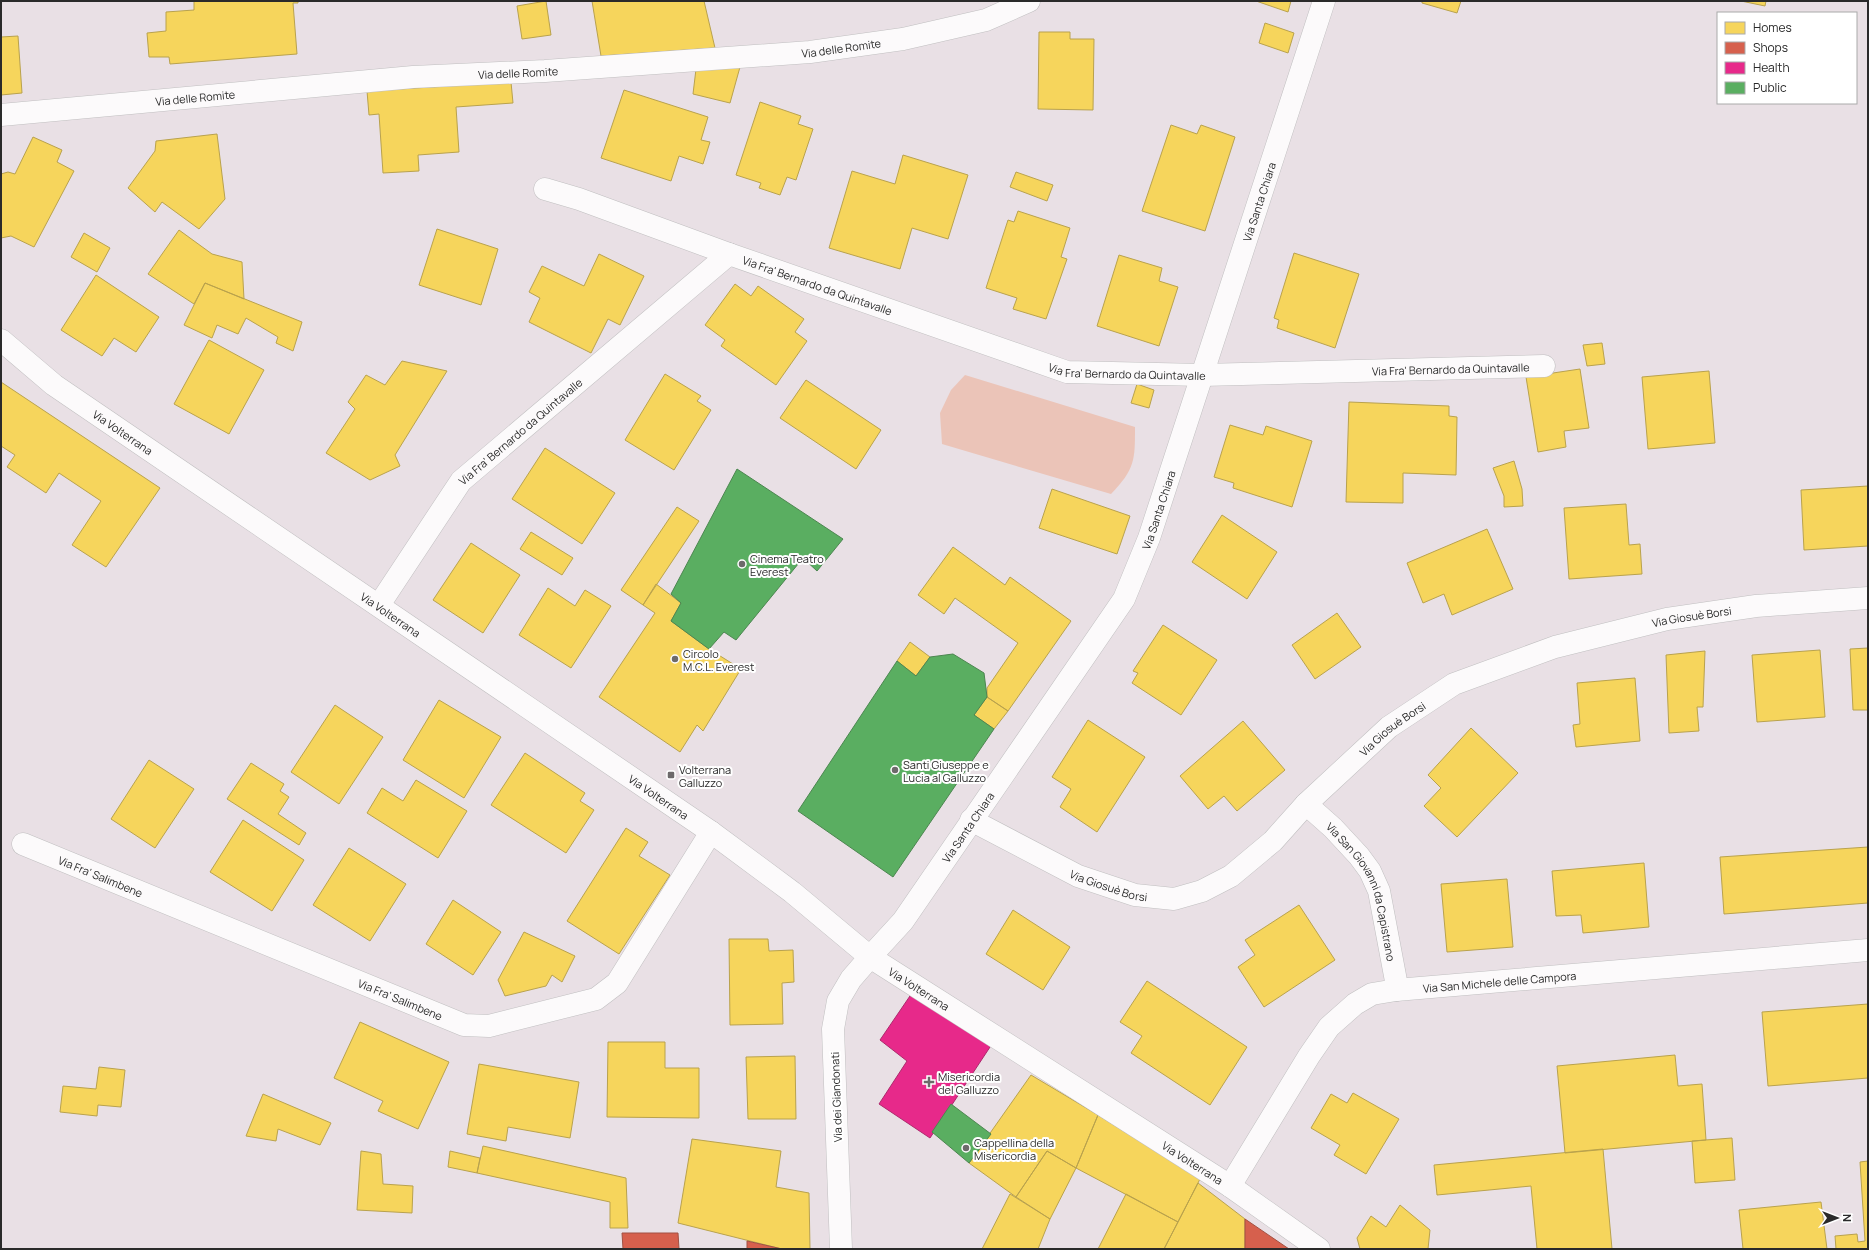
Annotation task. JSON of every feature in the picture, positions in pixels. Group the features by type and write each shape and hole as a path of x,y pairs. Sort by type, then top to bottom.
{"street":[{"name":"Via delle Romite","path":"1,115 414,77 545,71 810,52 903,39 986,20 1029,1"},
{"name":"Via Santa Chiara","path":"870,957 903,921 1124,599 1149,538 1324,1"},
{"name":"Via Fra' Bernardo da Quintavalle","path":"545,189 579,199 729,254 1067,372 1202,375 1544,366"},
{"name":"Via Fra' Bernardo da Quintavalle","path":"379,605 461,481 729,254"},
{"name":"Via Volterrana","path":"1,340 54,384 711,832 792,892 870,957 1230,1186 1319,1249"},
{"name":"Via Giosuè Borsi","path":"971,820 1078,876 1135,894 1174,899 1202,891 1231,876 1273,841 1306,804 1389,727 1454,684 1555,647 1667,619 1756,606 1868,598"},
{"name":"Via San Giovanni da Capistrano","path":"1306,804 1333,828 1359,856 1370,871 1379,891 1396,981 1396,990"},
{"name":"Via Fra' Salimbene","path":"23,844 464,1025 489,1026 596,998 617,983 711,832"},
{"name":"Via San Michele delle Campora","path":"1230,1186 1309,1056 1329,1027 1355,1004 1372,994 1396,990 1868,950"},
{"name":"Via dei Giandonati","path":"840,1249 833,1029 838,1002 851,979 870,957"}],"shaded area":[{"path":"965,375 1135,427 1134,456 1125,478 1111,494 942,444 940,413 951,390"}],"building: Homes":[{"path":"194,1 298,1 298,3 293,3 297,54 170,64 169,57 149,57 147,33 166,31 166,12 194,10"},
{"path":"546,1 551,35 522,39 517,6"},
{"path":"592,1 704,1 715,48 601,56"},
{"path":"1256,1 1291,1 1288,12"},
{"path":"1422,1 1461,1 1457,13 1422,3"},
{"path":"1741,1 1766,1 1765,6"},
{"path":"1265,23 1294,33 1288,53 1259,43"},
{"path":"1039,32 1070,32 1070,39 1094,39 1093,110 1038,109"},
{"path":"18,36 22,93 1,95 1,37"},
{"path":"740,67 730,103 693,94 696,69"},
{"path":"511,82 513,103 456,107 459,152 418,155 419,171 383,173 379,114 369,115 367,91"},
{"path":"624,90 708,117 701,140 710,142 703,164 679,156 671,181 601,158"},
{"path":"760,102 801,116 798,124 813,129 796,180 787,177 780,195 759,188 761,183 736,175"},
{"path":"1171,125 1197,134 1201,125 1235,137 1205,231 1142,211"},
{"path":"217,134 225,199 199,229 162,202 155,212 128,188 155,151 156,141"},
{"path":"33,137 62,150 57,162 74,171 34,247 11,236 1,238 1,174 8,172 15,174"},
{"path":"903,155 968,175 948,239 912,228 900,269 829,248 852,171 895,184"},
{"path":"1016,172 1053,185 1047,201 1010,187"},
{"path":"1018,211 1070,228 1061,257 1067,259 1046,319 1013,309 1017,298 986,288 1008,220 1014,222"},
{"path":"437,229 498,249 481,305 419,285"},
{"path":"179,230 212,254 242,262 244,299 205,283 194,304 148,274"},
{"path":"84,233 110,248 97,272 71,257"},
{"path":"1294,253 1359,274 1335,348 1277,328 1279,320 1274,318"},
{"path":"599,254 644,276 620,325 608,319 591,353 529,322 540,298 529,292 542,266 584,286"},
{"path":"1119,255 1162,268 1159,281 1178,287 1159,346 1097,326"},
{"path":"96,275 159,317 136,352 114,338 102,356 61,330"},
{"path":"205,283 302,322 293,351 276,343 278,337 246,318 238,334 217,325 212,338 184,325"},
{"path":"735,284 751,296 758,286 804,319 795,332 807,341 776,385 721,346 725,340 705,325"},
{"path":"209,340 264,370 229,434 174,404"},
{"path":"1602,343 1605,364 1587,366 1583,345"},
{"path":"402,361 447,371 395,455 400,466 370,480 326,453 355,409 348,402 366,375 385,385"},
{"path":"1580,369 1589,428 1564,431 1566,447 1538,452 1526,377"},
{"path":"1709,371 1715,443 1648,449 1642,377"},
{"path":"665,374 701,396 697,401 711,410 674,470 625,440"},
{"path":"806,380 881,430 856,469 780,418"},
{"path":"1,382 160,488 106,567 72,545 101,501 59,473 46,493 7,467 15,455 1,446"},
{"path":"1137,384 1154,390 1149,408 1131,403"},
{"path":"1349,402 1449,406 1449,416 1457,417 1456,475 1403,473 1403,503 1346,502"},
{"path":"1230,425 1263,435 1266,426 1312,441 1292,507 1233,488 1234,483 1214,477"},
{"path":"545,448 615,493 582,544 512,499"},
{"path":"1514,461 1522,489 1523,506 1504,507 1504,496 1493,468"},
{"path":"1868,486 1868,546 1804,550 1801,490"},
{"path":"1052,489 1130,516 1117,554 1039,528"},
{"path":"1626,504 1629,545 1640,544 1642,574 1569,579 1564,508"},
{"path":"677,507 699,521 643,605 621,590"},
{"path":"1222,515 1277,552 1247,599 1192,562"},
{"path":"1487,529 1513,589 1452,615 1444,594 1423,603 1407,563"},
{"path":"531,532 573,558 562,575 520,549"},
{"path":"471,543 520,575 483,633 433,600"},
{"path":"953,547 1005,585 1010,577 1071,621 1008,711 987,697 987,688 1018,643 955,598 944,614 918,595"},
{"name":"Circolo M.C.L. Everest","path":"656,584 681,603 671,621 709,649 741,669 703,731 697,725 680,752 599,697 655,613 643,605"},
{"path":"548,588 575,606 585,590 611,606 571,668 519,635"},
{"path":"1337,613 1361,647 1315,679 1292,645"},
{"path":"1163,625 1217,660 1181,715 1132,683 1138,673 1133,671"},
{"path":"910,642 930,657 916,676 897,661"},
{"path":"1868,648 1868,710 1853,710 1850,649"},
{"path":"1820,650 1825,717 1757,722 1752,655"},
{"path":"1705,651 1703,707 1697,707 1699,731 1669,733 1666,655"},
{"path":"1635,678 1640,741 1576,747 1573,725 1580,724 1577,683"},
{"path":"987,697 1008,711 994,729 974,715"},
{"path":"439,700 501,737 464,798 403,760"},
{"path":"335,705 383,737 339,804 291,772"},
{"path":"1088,720 1145,757 1097,832 1060,807 1071,789 1052,777"},
{"path":"1243,721 1285,770 1237,811 1224,796 1208,809 1180,776"},
{"path":"1471,728 1518,773 1457,837 1424,806 1441,788 1428,775"},
{"path":"525,753 585,793 580,801 594,810 566,853 491,805"},
{"path":"149,760 194,789 155,848 111,819"},
{"path":"251,763 284,784 280,791 289,797 278,814 306,833 299,845 227,799"},
{"path":"416,780 467,811 438,858 367,813 382,788 403,801"},
{"path":"243,820 304,860 272,911 210,872"},
{"path":"626,828 648,842 639,856 670,875 619,954 567,921"},
{"path":"1868,847 1868,903 1724,914 1720,857"},
{"path":"349,848 406,884 370,941 313,905"},
{"path":"1644,863 1649,927 1583,933 1581,915 1556,916 1552,871"},
{"path":"1507,879 1513,947 1447,952 1441,884"},
{"path":"453,900 501,932 473,975 426,944"},
{"path":"1299,905 1335,960 1264,1007 1238,967 1255,955 1245,940"},
{"path":"1013,910 1070,947 1043,990 986,954"},
{"path":"524,932 575,956 562,982 552,975 546,986 505,996 498,980"},
{"path":"729,939 768,939 769,951 793,950 794,982 782,983 783,1024 730,1025"},
{"path":"1147,981 1247,1047 1210,1105 1131,1053 1142,1036 1120,1022"},
{"path":"1868,1004 1868,1078 1768,1086 1762,1012"},
{"path":"360,1022 449,1062 418,1129 378,1111 383,1101 334,1078"},
{"path":"608,1042 665,1042 665,1068 699,1068 699,1118 607,1117"},
{"path":"1675,1055 1678,1086 1702,1084 1706,1140 1565,1153 1557,1066"},
{"path":"795,1056 796,1119 748,1119 746,1057"},
{"path":"479,1064 579,1082 570,1138 508,1127 506,1141 467,1134"},
{"path":"99,1067 125,1070 121,1107 98,1105 97,1116 60,1112 63,1086 96,1089"},
{"path":"1031,1075 1098,1115 1076,1168 1047,1151 1016,1197 969,1163"},
{"path":"1353,1093 1399,1119 1366,1174 1334,1155 1340,1145 1311,1128 1331,1094 1347,1103"},
{"path":"263,1094 331,1123 320,1145 278,1129 276,1141 246,1136"},
{"path":"1098,1115 1200,1179 1178,1222 1076,1168"},
{"path":"1732,1138 1735,1180 1695,1183 1692,1141"},
{"path":"692,1139 781,1151 776,1187 809,1193 810,1249 782,1249 678,1223"},
{"path":"483,1146 626,1178 628,1228 610,1228 610,1202 477,1173"},
{"path":"1603,1149 1612,1249 1537,1249 1531,1186 1437,1195 1434,1165"},
{"path":"361,1151 381,1154 383,1184 413,1186 412,1213 357,1210"},
{"path":"450,1151 480,1158 477,1173 448,1167"},
{"path":"1047,1151 1076,1168 1050,1219 1016,1197"},
{"path":"1868,1161 1868,1249 1836,1249 1835,1236 1857,1234 1858,1242 1865,1241 1860,1162"},
{"path":"1198,1183 1245,1219 1245,1249 1164,1249"},
{"path":"1010,1194 1050,1219 1038,1249 982,1249"},
{"path":"1126,1194 1178,1222 1164,1249 1098,1249"},
{"path":"1821,1202 1827,1249 1743,1249 1739,1210"},
{"path":"1400,1205 1430,1230 1428,1249 1360,1249 1357,1238 1371,1216 1386,1227"}],"building: Shops":[{"path":"1245,1219 1289,1249 1245,1249"},
{"path":"622,1233 678,1233 679,1249 623,1249"},
{"path":"747,1241 782,1249 747,1249"}],"building: Health":[{"name":"Misericordia del Galluzzo","path":"912,993 992,1044 930,1138 879,1104 907,1061 880,1040"}],"building: Public":[{"name":"Cinema Teatro Everest","path":"737,469 843,539 817,571 803,558 736,640 724,632 709,649 671,621 681,603 671,594"},
{"name":"Santi Giuseppe e Lucia al Galluzzo","path":"953,654 984,673 987,697 974,715 994,729 893,877 798,811 897,661 916,676 930,657"},
{"name":"Cappellina della Misericordia","path":"951,1104 991,1134 969,1163 932,1132"}],"place":[{"name":"Cinema Teatro Everest","path":"742,564"},
{"name":"Circolo M.C.L. Everest","path":"675,659"},
{"name":"Santi Giuseppe e Lucia al Galluzzo","path":"895,770"},
{"name":"Volterrana Galluzzo","path":"671,775"},
{"name":"Misericordia del Galluzzo","path":"929,1082"},
{"name":"Cappellina della Misericordia","path":"966,1148"}]}
